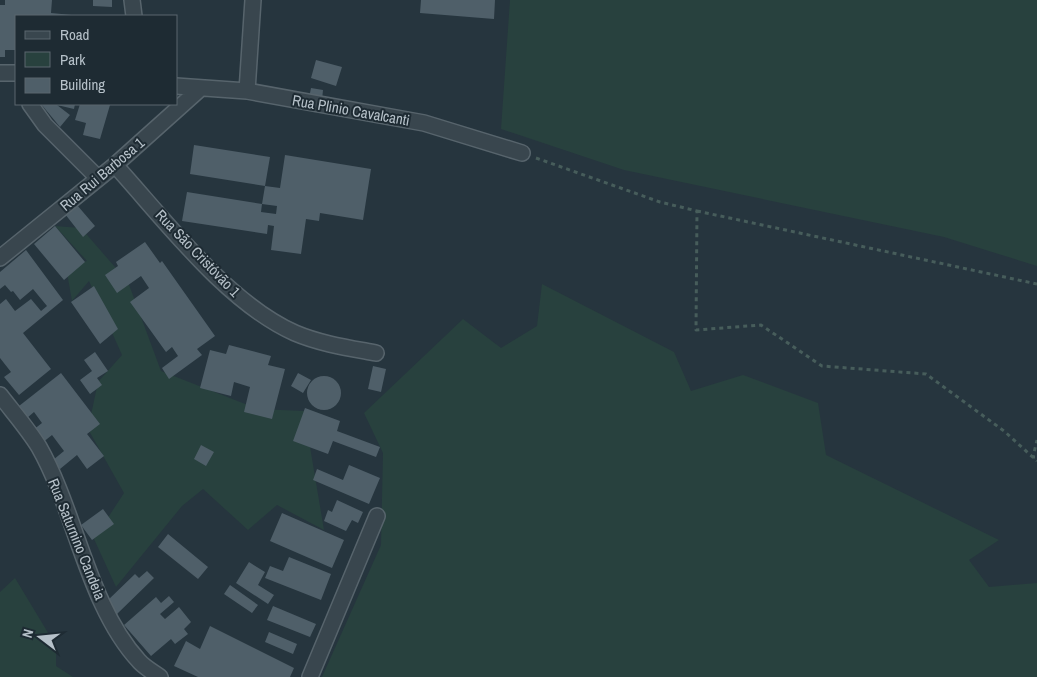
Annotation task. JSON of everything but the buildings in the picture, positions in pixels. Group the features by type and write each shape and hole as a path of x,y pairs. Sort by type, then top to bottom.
{"street":[{"path":"132,0 134,15"},
{"path":"247,91 252,0"},
{"name":"Rua Plinio Cavalcanti","path":"178,86 247,91 424,123 522,153"},
{"name":"Rua Rui Barbosa 1","path":"0,258 115,165 201,88"},
{"path":"31,105 45,125 98,178"},
{"name":"Rua São Cristóvão 1","path":"115,165 226,286 263,314 295,332 331,345 376,353"},
{"name":"Rua Saturnino Candeia","path":"0,395 39,447 64,503 100,597 118,633 139,662 160,677"},
{"path":"310,677 377,516"}],"path":[{"path":"522,153 660,202 1037,284"},
{"path":"697,211 696,330 761,325 822,366 926,374 1004,431 1036,458"},
{"path":"1036,458 1037,440"}],"green space":[{"path":"510,0 1037,0 1037,266 944,237 624,170 501,129"},
{"path":"55,226 81,228 128,282 161,371 258,409 304,411 324,530 277,505 248,530 203,489 182,506 116,587 94,539 124,493 88,429 98,382 122,355 89,281 72,301 66,267 87,261"},
{"path":"542,284 674,352 691,391 743,375 818,403 826,455 999,540 969,560 989,587 1037,583 1037,677 322,677 381,545 383,453 364,413 463,319 501,348 537,326"},
{"path":"15,578 56,646 56,666 73,677 0,677 0,592"}]}
